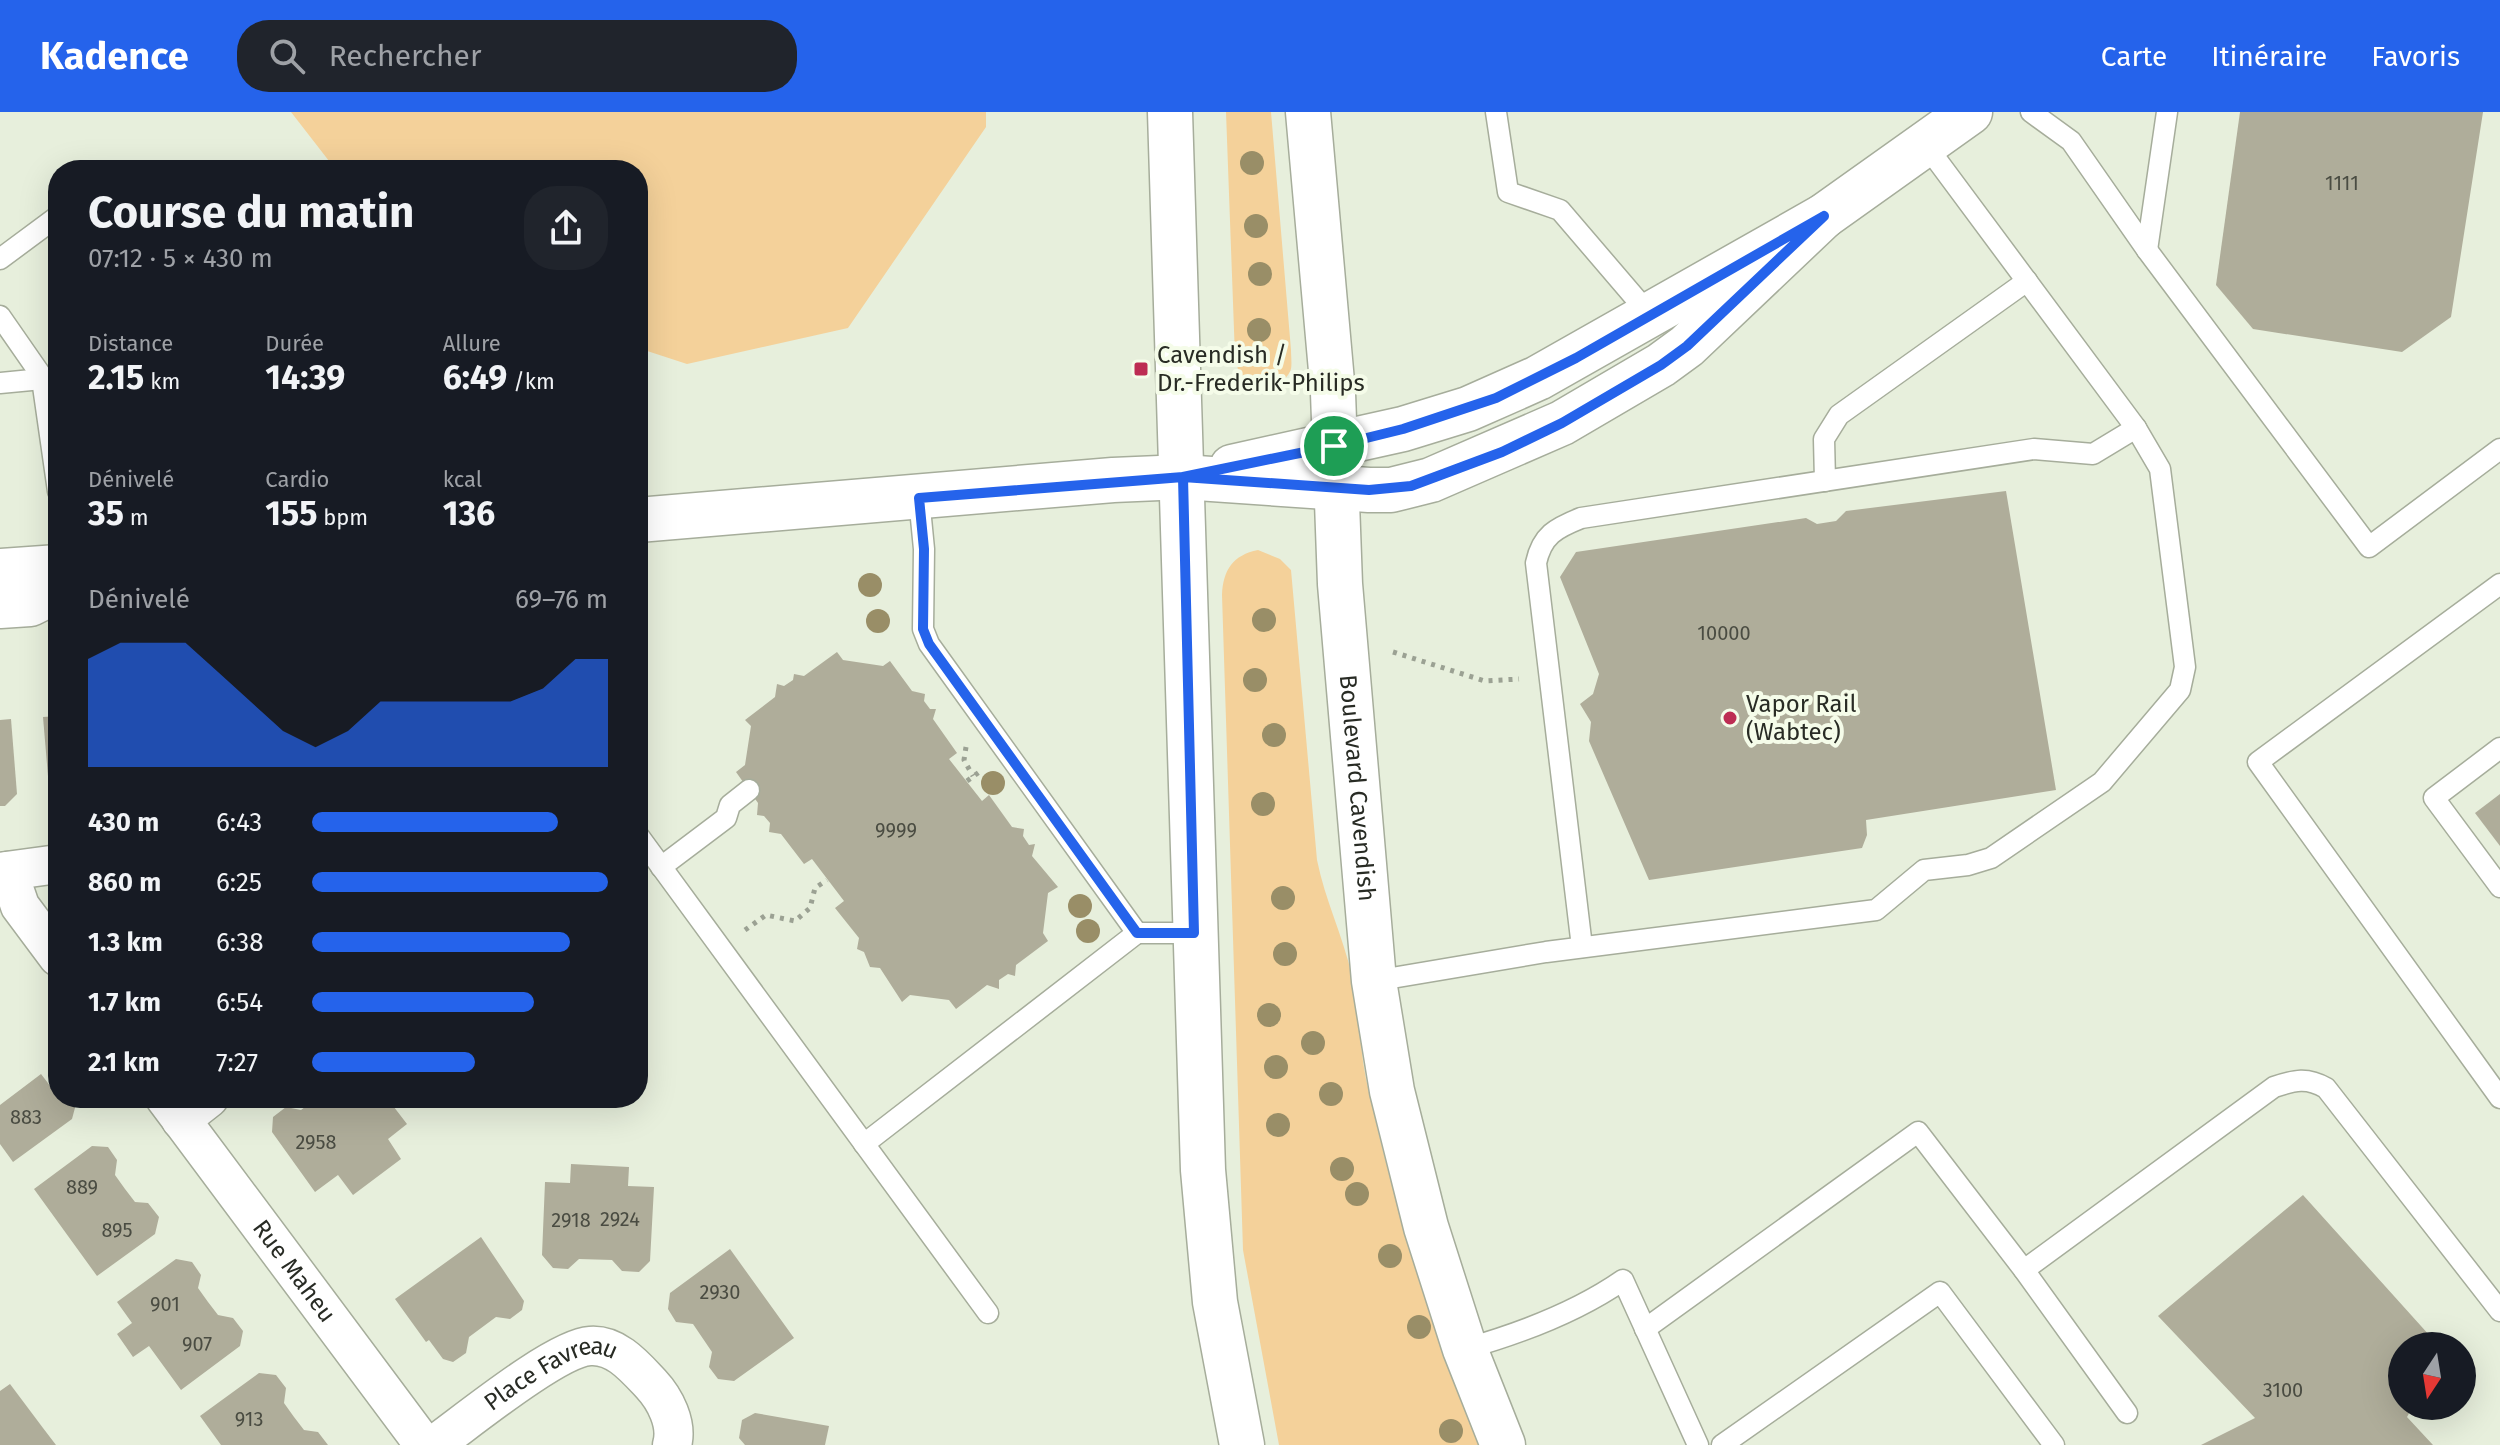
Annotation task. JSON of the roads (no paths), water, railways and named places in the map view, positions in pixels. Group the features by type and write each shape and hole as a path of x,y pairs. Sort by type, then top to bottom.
{"main road":[{"path":"1170,112 1194,933 1209,1242 1226,1370 1242,1445"},
{"name":"Boulevard Cavendish","path":"1308,112 1334,446 1340,584 1374,981 1399,1119 1426,1227 1465,1349 1503,1445"},
{"path":"648,519 1183,477 1403,429 1496,398 1576,358 1824,216 1970,112"},
{"path":"1183,477 1335,489 1391,490 1431,480 1502,452 1615,394 1687,346 1824,216"},
{"path":"0,571 48,568"},
{"path":"0,606 30,604 48,595"}],"street":[{"path":"48,865 4,871 20,906 48,944"},
{"name":"Rue Maheu","path":"187,1108 424,1445"},
{"name":"Place Favreau","path":"434,1445 562,1355 589,1346 611,1349 633,1365 658,1391 671,1417 672,1445"}],"lane":[{"path":"1496,112 1508,192 1560,210 1649,314"},
{"path":"2031,112 2071,141 2109,190 2147,250 2369,547 2500,449"},
{"path":"2147,250 2167,112"},
{"path":"1374,981 1582,947 1876,910 1924,870 1968,865 1991,858 2102,782 2180,690 2185,667 2160,469 2136,428 1925,144"},
{"path":"0,259 48,223"},
{"path":"1825,481 1824,439 1839,415 2027,281"},
{"path":"0,316 48,386"},
{"path":"0,383 42,379"},
{"path":"42,379 48,421"},
{"path":"1582,947 1536,563 1544,538 1581,518 2034,449 2093,454 2136,428"},
{"path":"919,498 924,549 923,629 929,644 1137,933"},
{"path":"2500,584 2258,762 2500,1098"},
{"path":"2500,748 2434,798 2500,887"},
{"path":"661,867 726,818 730,805 749,790"},
{"path":"648,849 988,1313"},
{"path":"864,1144 1137,933 1194,933"},
{"path":"2024,1270 2274,1087 2298,1079 2312,1080 2326,1088 2500,1311"},
{"path":"1645,1329 1918,1132 2024,1270 2127,1413"},
{"path":"1465,1349 1501,1339 1606,1292 1623,1280 1698,1445"},
{"path":"1722,1445 1940,1292 2054,1445"}],"place":[{"name":"Cavendish / Dr.-Frederik-Philips","path":"1141,369"},
{"name":"Vapor Rail (Wabtec)","path":"1730,718"}]}
